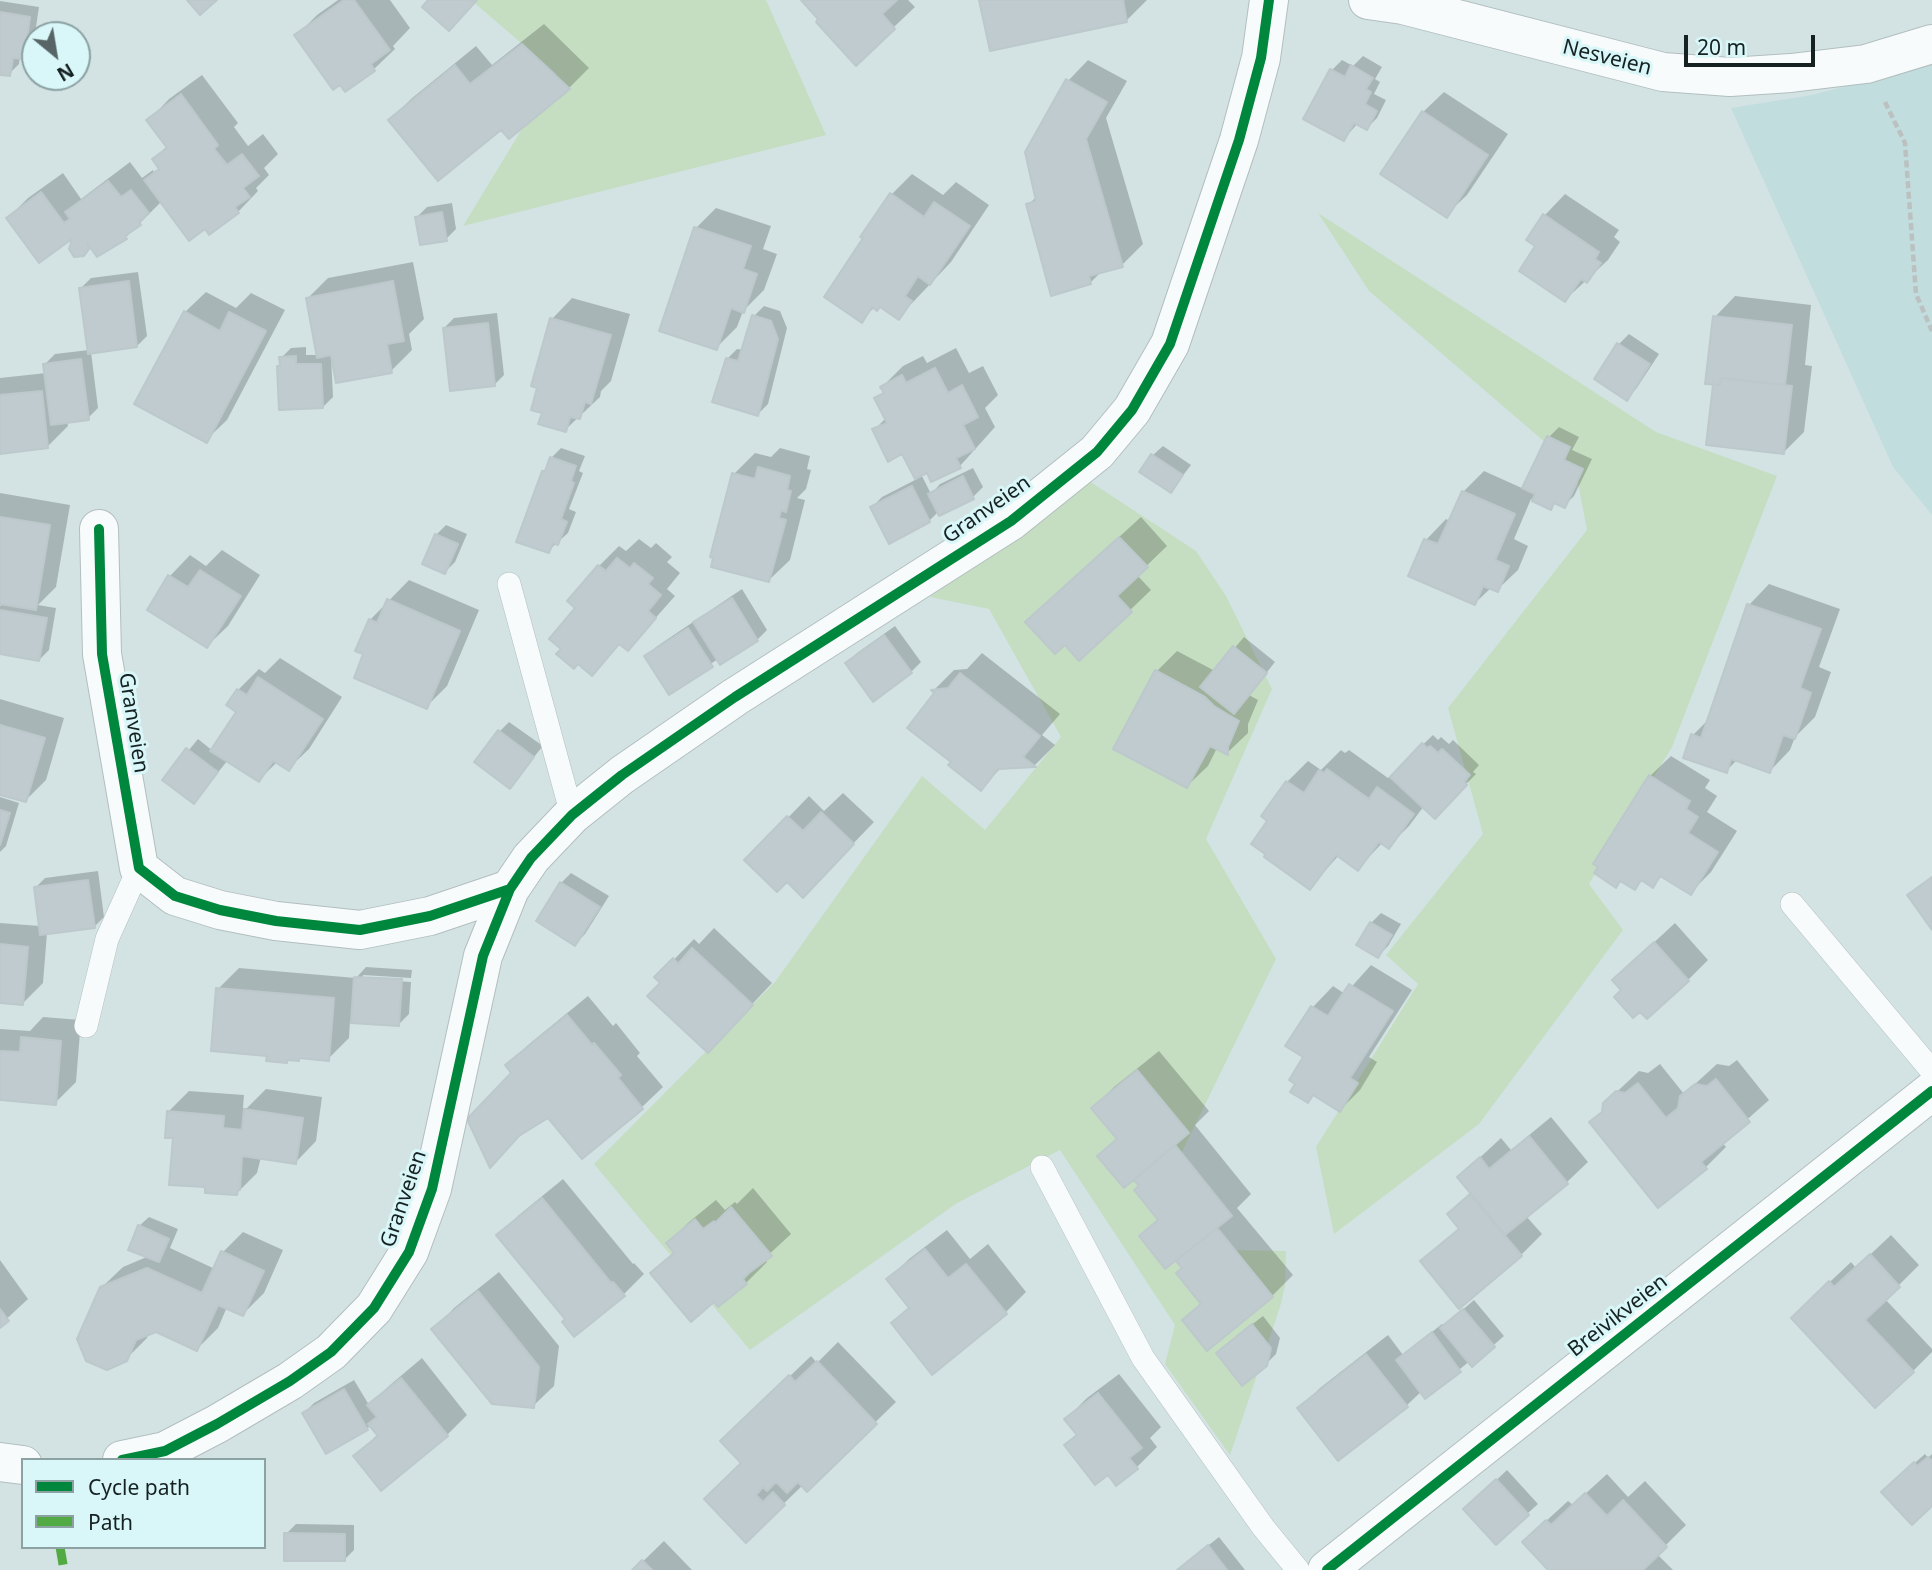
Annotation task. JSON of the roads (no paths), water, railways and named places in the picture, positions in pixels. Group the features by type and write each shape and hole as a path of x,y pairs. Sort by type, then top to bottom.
{"street":[{"name":"Granveien","path":"132,1458 165,1451 218,1424 290,1381 331,1352 374,1308 409,1252 432,1189 483,956 510,889 531,858 572,815 622,775 735,697 1011,521 1097,452 1132,410 1170,344 1239,140 1262,58 1269,0"},
{"name":"Nesveien","path":"1368,0 1404,5 1663,72 1730,77 1791,73 1866,64 1932,44"},
{"name":"Granveien","path":"99,529 102,654 139,868"},
{"path":"139,868 175,896 220,910 276,921 360,930 430,916 510,889"},
{"name":"Breivikveien","path":"1327,1570 1932,1091"},
{"path":"0,1462 21,1465"}],"lane":[{"path":"509,584 572,815"},
{"path":"86,1026 107,939 139,868"},
{"path":"1792,904 1932,1071"},
{"path":"1042,1167 1143,1358 1263,1527 1298,1570"}]}
